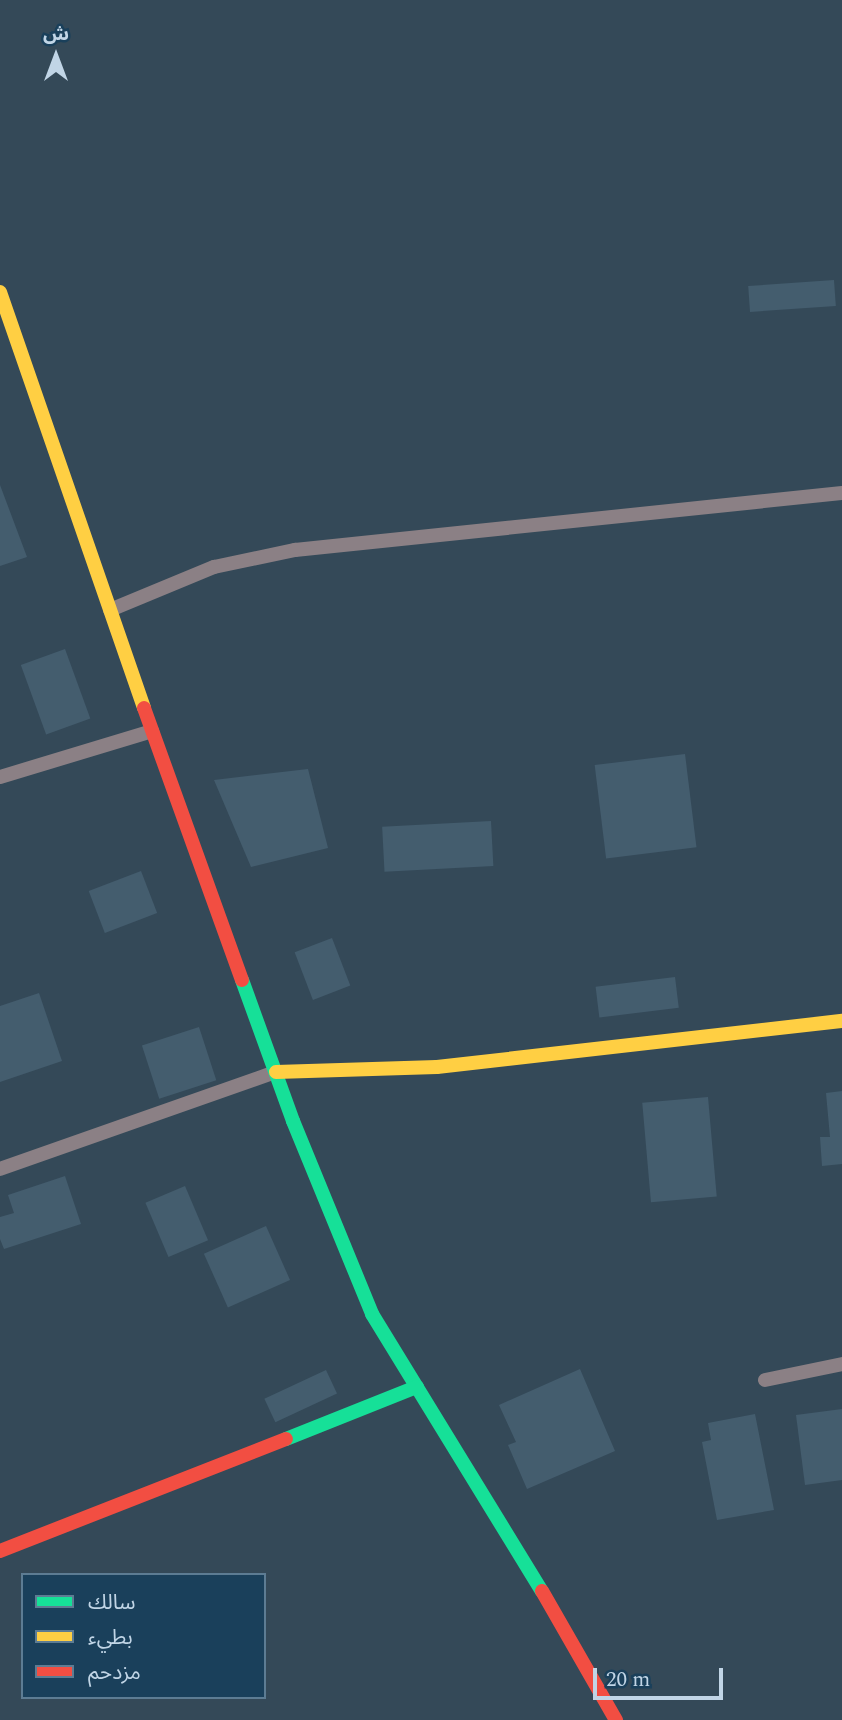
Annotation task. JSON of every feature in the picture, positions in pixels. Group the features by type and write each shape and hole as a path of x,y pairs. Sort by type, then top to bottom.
{"street":[{"path":"0,292 152,731 275,1072 372,1314 507,1531 615,1720"},
{"path":"275,1072 437,1066 842,1021"},
{"path":"0,1551 417,1387"}],"lane":[{"path":"110,610 214,567 295,550 842,493"},
{"path":"0,778 152,731"},
{"path":"0,1169 275,1072"},
{"path":"765,1380 842,1364"}],"building":[{"path":"834,280 836,306 750,312 748,286"},
{"path":"0,485 27,557 0,566"},
{"path":"65,649 90,719 46,735 21,665"},
{"path":"685,754 696,847 606,858 595,765"},
{"path":"308,769 328,848 251,867 214,780"},
{"path":"491,821 493,866 385,872 382,827"},
{"path":"141,871 157,913 105,933 89,891"},
{"path":"332,938 350,986 313,1000 295,952"},
{"path":"675,977 679,1008 599,1018 596,987"},
{"path":"39,993 62,1061 0,1082 0,1006"},
{"path":"199,1027 216,1080 159,1099 142,1046"},
{"path":"842,1091 842,1164 822,1166 820,1137 830,1137 826,1093"},
{"path":"708,1097 717,1197 651,1202 642,1103"},
{"path":"65,1176 81,1224 4,1249 0,1239 0,1217 14,1213 8,1195"},
{"path":"185,1186 208,1240 168,1257 145,1203"},
{"path":"266,1226 290,1280 228,1308 204,1254"},
{"path":"580,1369 615,1451 527,1489 508,1445 516,1442 499,1405"},
{"path":"326,1370 337,1394 275,1422 264,1399"},
{"path":"842,1409 842,1480 805,1485 796,1415"},
{"path":"755,1414 774,1510 717,1520 702,1442 711,1440 708,1423"}],"traffic: fast":[{"path":"242,980 293,1121 372,1314 542,1591"},
{"path":"286,1439 417,1387"}],"traffic: slow":[{"path":"0,292 144,708"},
{"path":"276,1072 437,1067 842,1021"}],"traffic: jam":[{"path":"144,708 242,980"},
{"path":"0,1551 286,1439"},
{"path":"542,1591 616,1720"}]}
